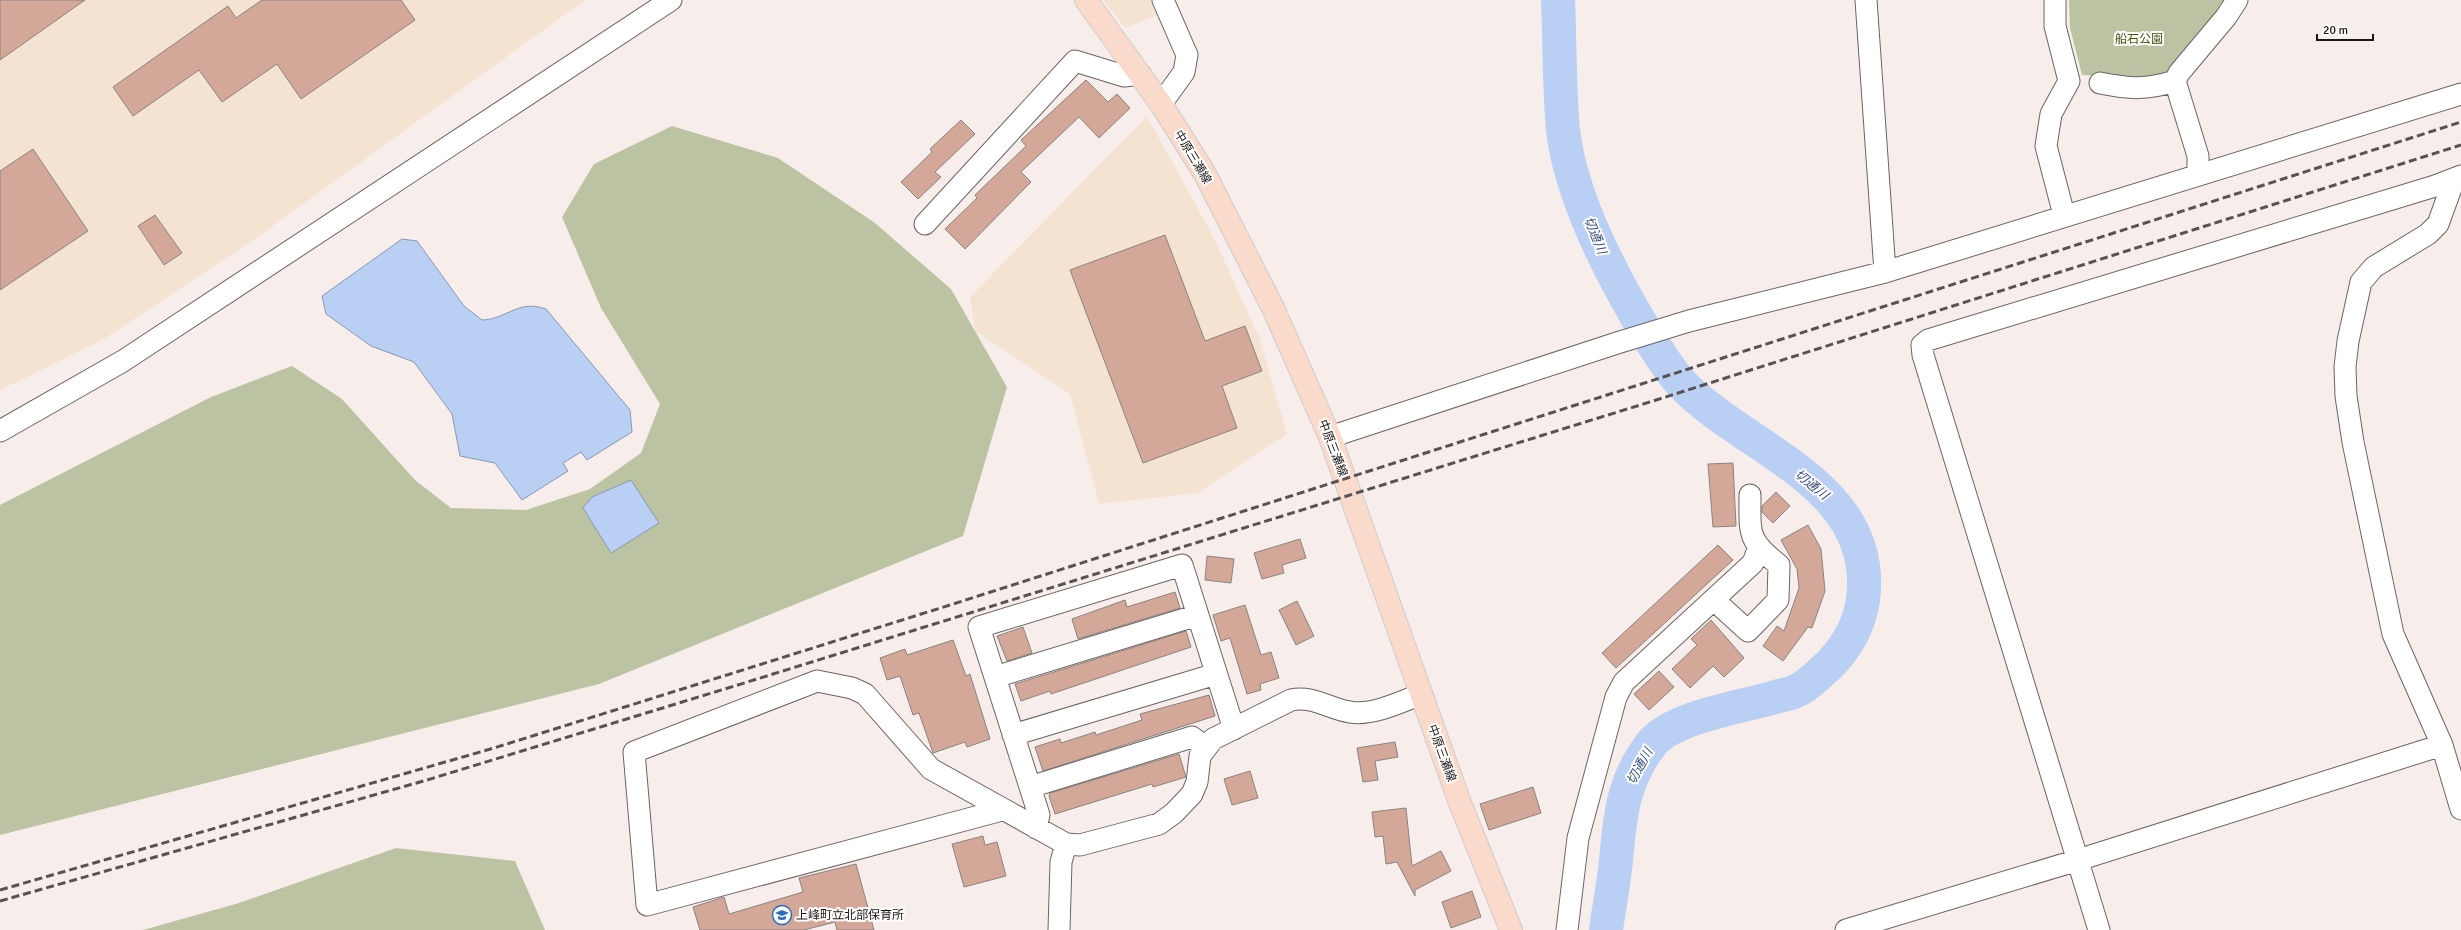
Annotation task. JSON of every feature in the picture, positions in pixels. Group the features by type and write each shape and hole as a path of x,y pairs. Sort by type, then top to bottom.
{"main road":[{"name":"中原三瀬線","path":"1086,0 1161,104 1205,174 1269,300 1330,437 1460,804 1512,930"}],"street":[{"path":"3,428 130,357 671,0"},
{"path":"1161,104 1184,72 1187,55 1163,0"},
{"path":"1866,0 1885,272"},
{"path":"2054,0 2055,26 2069,81 2051,114 2046,146 2064,215"},
{"path":"2198,174 2198,156 2175,81 2179,73 2226,17 2237,0"},
{"path":"925,224 1075,61 1124,76 1140,74"},
{"path":"2100,83 2130,89 2152,88 2175,81"},
{"path":"1330,437 1617,343 1689,321 1885,272 2064,215 2461,94"},
{"path":"2458,178 2438,224 2428,234 2374,267 2361,282 2348,341 2346,396 2353,442 2393,634 2442,745 2461,809"},
{"path":"2099,930 1923,355 1922,345 1928,340 2458,178"},
{"path":"1714,600 1748,630 1778,600 1779,565 1758,549 1750,529 1750,495"},
{"path":"1567,930 1578,838 1616,697 1624,682 1714,600 1752,563 1758,549"},
{"path":"1036,828 1039,815 979,627 1182,565 1234,729"},
{"path":"995,677 1198,615"},
{"path":"1013,736 1216,674"},
{"path":"1002,810 647,905 634,752 817,681 852,688 865,694 931,769 1002,810 1066,844 1080,845 1159,824 1174,814 1192,794 1197,782 1200,756 1205,747 1213,739 1291,700 1301,698 1349,712 1361,713 1403,701 1421,694"},
{"path":"1030,787 1192,737 1205,747"},
{"path":"1846,930 2078,860 2442,745"},
{"path":"1059,930 1061,862 1066,844"}],"shaded area":[{"path":"0,0 585,0 249,243 104,339 0,390"},
{"path":"1103,0 1151,0 1158,15 1125,28"},
{"path":"1147,116 1215,240 1259,337 1287,434 1198,493 1099,504 1070,394 975,331 970,297"}],"green space":[{"name":"船石公園","path":"2069,0 2233,0 2168,79 2082,75 2070,28"},
{"path":"672,126 778,158 875,223 951,289 1007,387 963,536 599,684 0,835 0,505 211,397 292,366 342,399 415,480 451,508 526,510 590,489 641,453 660,404 601,308 562,217 594,164"},
{"path":"396,848 515,861 545,930 143,930 239,903"}],"water":[{"path":"402,239 417,241 464,306 482,320 491,319 527,306 546,309 630,410 632,432 587,460 581,452 563,463 568,471 522,500 495,463 460,456 452,414 414,362 371,346 326,314 322,296"},
{"path":"631,480 659,523 611,553 583,508 592,497"}],"building":[{"path":"0,0 85,0 0,60"},
{"path":"262,0 401,0 415,20 301,99 277,64 222,102 199,70 133,116 113,87 228,6 236,18"},
{"path":"1086,80 1108,102 1117,94 1130,108 1099,138 1079,117 1021,172 1031,182 965,249 945,229 977,198 975,195 1026,146 1021,140"},
{"path":"961,120 975,134 935,172 941,177 918,199 901,182 932,152 930,149"},
{"path":"33,149 88,231 0,290 0,171"},
{"path":"155,215 182,253 164,265 138,226"},
{"path":"1165,235 1205,341 1245,326 1262,371 1222,386 1237,428 1143,463 1070,270"},
{"path":"1733,463 1736,526 1713,527 1708,464"},
{"path":"1776,492 1790,506 1773,523 1762,512 1762,506"},
{"path":"1808,525 1821,549 1825,591 1812,628 1808,627 1783,661 1763,646 1777,626 1784,631 1799,588 1797,569 1781,540"},
{"path":"1300,539 1306,558 1282,565 1284,573 1262,579 1254,553"},
{"path":"1718,545 1733,560 1616,668 1602,653"},
{"path":"1207,556 1234,559 1231,583 1205,580"},
{"path":"1175,592 1180,608 1078,639 1072,619 1125,600 1127,607"},
{"path":"1297,601 1314,636 1296,645 1279,610"},
{"path":"1245,605 1261,655 1271,652 1279,678 1260,684 1261,690 1247,694 1230,638 1221,641 1213,615"},
{"path":"1711,620 1744,658 1724,677 1713,666 1690,688 1672,669 1697,645 1691,639"},
{"path":"1023,627 1032,653 1007,661 997,636"},
{"path":"1186,631 1191,647 1051,694 1050,691 1021,701 1015,684"},
{"path":"953,640 966,676 970,674 990,739 967,747 965,742 933,753 919,713 913,715 900,676 887,680 880,658 905,649 907,655"},
{"path":"1659,671 1674,687 1649,710 1634,694"},
{"path":"1209,695 1215,716 1043,771 1035,747 1060,739 1061,743 1095,732 1096,735 1142,720 1140,714"},
{"path":"1395,742 1398,757 1375,761 1378,780 1363,782 1357,748"},
{"path":"1179,754 1186,777 1153,787 1152,784 1055,814 1049,796 1050,793"},
{"path":"1250,771 1258,798 1232,805 1224,779"},
{"path":"1533,787 1541,813 1489,830 1480,804"},
{"path":"1406,808 1412,866 1441,851 1451,871 1415,890 1415,896 1397,862 1386,864 1383,836 1375,837 1372,812"},
{"path":"983,836 985,845 997,842 1006,876 964,887 952,844"},
{"path":"856,864 874,930 837,930 835,922 804,930 700,930 693,907 724,897 729,914 803,892 799,878"},
{"path":"1472,891 1481,917 1451,928 1442,902"}],"waterway":[{"name":"切通川","path":"1558,0 1563,130 1568,157 1575,185 1585,212 1624,294 1666,364 1683,385 1710,408 1803,474 1830,499 1850,527 1862,560 1863,600 1856,626 1843,648 1832,662 1817,676 1797,691 1708,714 1676,726 1662,734 1652,743 1642,757 1629,784 1625,798 1619,828 1614,877 1606,930"}],"railway":[{"path":"0,890 494,748 950,605 2461,122"},
{"path":"0,901 427,780 728,688 1653,401 2461,145"}],"place":[{"name":"上峰町立北部保育所","path":"782,915"}]}
